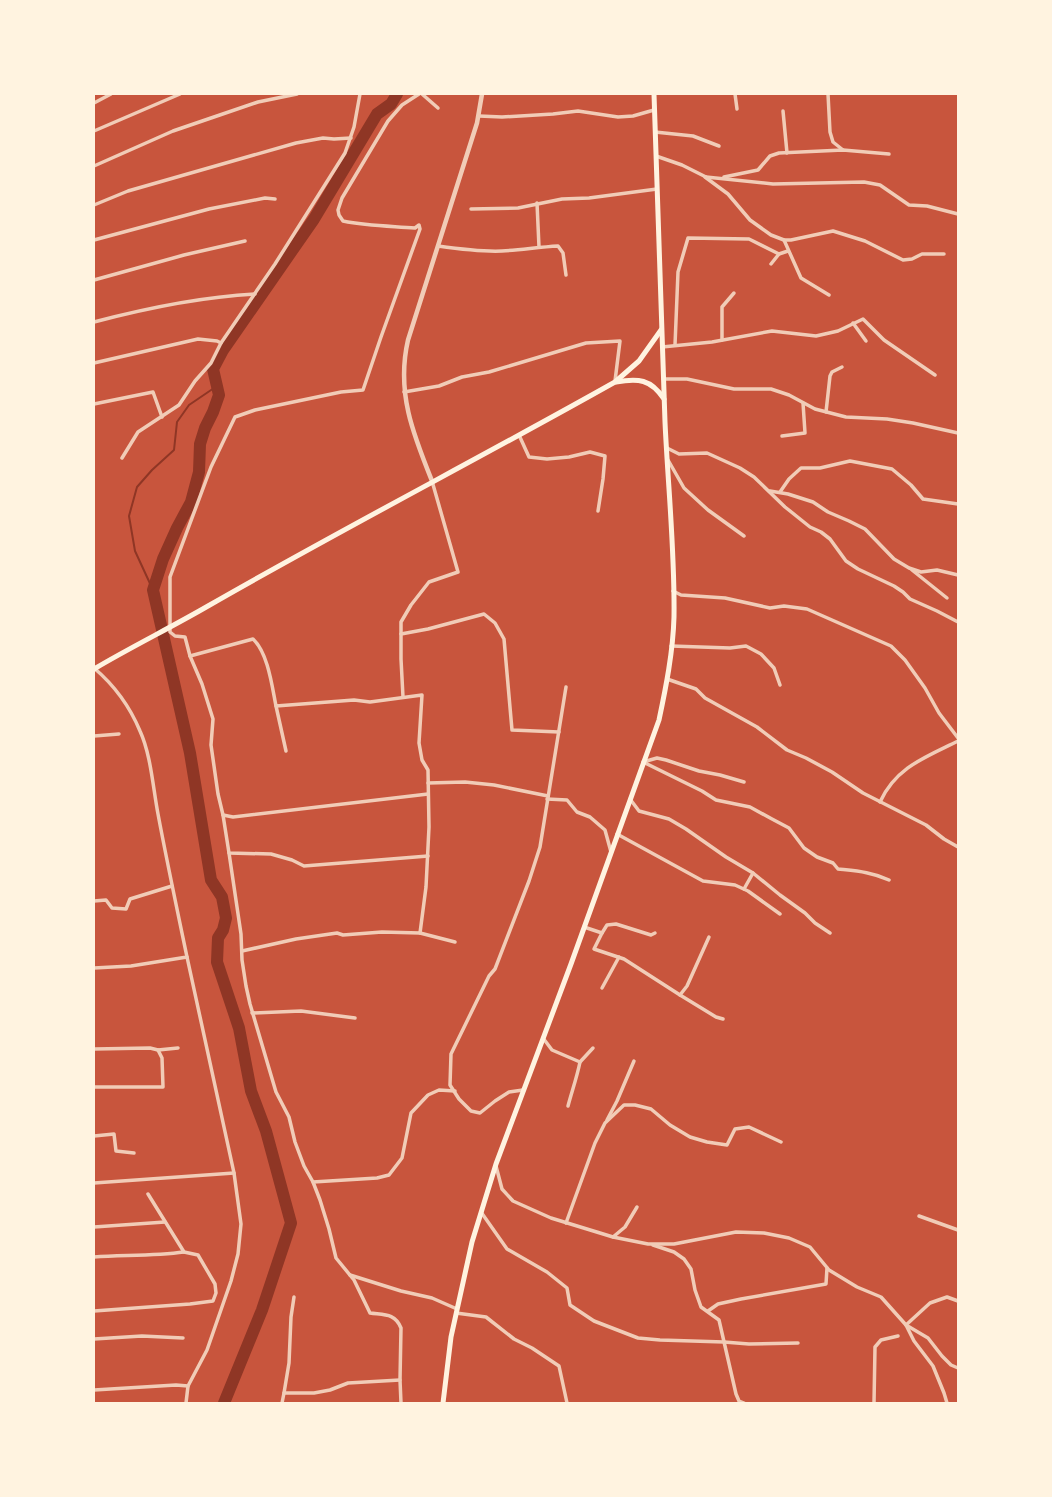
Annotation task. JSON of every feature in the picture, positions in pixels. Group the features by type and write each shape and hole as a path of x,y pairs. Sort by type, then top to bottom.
{"main road":[{"path":"443,1403 450,1337 472,1242 481,1212 496,1164 659,720 667,679 674,619 671,524 661,330 654,94"},
{"path":"94,669 129,648 615,382 639,361 661,330"},
{"path":"615,382 627,380 644,381 659,390 664,400"}],"street":[{"path":"94,103 111,94"},
{"path":"94,131 180,94"},
{"path":"94,166 172,131 258,102 297,94"},
{"path":"122,458 138,432 179,405 195,381 211,363 221,343 255,294 345,153 351,138 360,94"},
{"path":"401,1403 401,1328 398,1321 391,1316 370,1313 354,1280 336,1258 329,1229 313,1182 304,1166 295,1142 289,1117 276,1092 252,1013 246,986 229,853 211,745 213,719 202,684 190,656 185,637 175,636 170,632 170,577 211,467 235,417 255,410 320,396 354,390 363,390 380,337 420,229 419,225 415,228 386,225 375,226 343,220 339,215 338,210 342,198 388,121 402,105 419,94"},
{"path":"422,94 438,108"},
{"path":"403,697 401,622 411,605 429,582 458,572 432,482 412,428 404,392 404,365 408,340 479,116 482,94"},
{"path":"735,94 737,109"},
{"path":"828,94 830,132 833,142 843,150"},
{"path":"479,116 502,117 578,111 618,117 633,116 654,110"},
{"path":"783,111 787,154"},
{"path":"655,132 693,136 718,146"},
{"path":"94,205 128,191 296,143 323,138 351,138"},
{"path":"705,177 718,178 758,170 770,156 779,153 787,154 843,150 889,154"},
{"path":"656,156 682,165 705,177 728,194 750,220 771,235 784,240 791,240 833,231 865,241 903,260 912,260 922,254 944,254"},
{"path":"705,177 748,180 773,184 864,182 880,185 909,205 927,206 958,214"},
{"path":"471,209 518,208 562,199 589,198 657,189"},
{"path":"94,240 208,209 265,198 275,199"},
{"path":"537,204 539,247"},
{"path":"675,345 678,272 688,238 749,239 779,254"},
{"path":"784,240 801,278 829,295"},
{"path":"94,280 184,255 245,241"},
{"path":"438,246 478,251 502,251 558,246 563,253 566,275"},
{"path":"771,264 779,254 788,251"},
{"path":"722,340 722,307 734,293"},
{"path":"94,322 155,306 207,298 255,294"},
{"path":"662,347 722,340 772,331 816,336 838,331 862,319 884,340 935,374"},
{"path":"853,324 866,341"},
{"path":"94,363 198,338 221,343"},
{"path":"404,392 439,386 462,377 489,372 586,343 620,341 615,382"},
{"path":"826,412 830,376 832,372 842,367"},
{"path":"663,379 687,379 734,389 771,389 789,395 815,409 846,417 887,419 958,432"},
{"path":"94,404 153,392 162,417"},
{"path":"782,436 805,433 803,403"},
{"path":"519,435 529,457 547,459 569,457 590,452 605,456 598,511"},
{"path":"667,448 679,454 706,453 740,468 754,477 785,507 810,527 830,539 846,561 858,569 894,586 910,599 958,622"},
{"path":"668,459 684,488 708,510 744,536"},
{"path":"780,492 789,479 801,468 820,468 850,460 892,469 911,485 923,499 958,504"},
{"path":"769,491 780,492 813,502 828,512 865,529 894,559 909,568 947,598"},
{"path":"909,568 921,572 937,570 958,575"},
{"path":"673,591 681,595 741,601 770,608 784,606 807,609 891,646 905,660 925,688 939,713 958,738"},
{"path":"401,634 428,630 484,614 495,623 504,639 512,730 559,732"},
{"path":"190,656 253,639 258,643 266,665 286,751"},
{"path":"671,646 730,648 746,646 761,654 774,668 780,684"},
{"path":"94,669 111,683 131,712 141,732 151,769 186,957 234,1173 241,1224 238,1254 231,1281 207,1350 188,1386 186,1403"},
{"path":"667,679 696,689 705,698 757,727 787,750 827,770 851,786 880,802 926,825 944,839 958,847"},
{"path":"523,1090 509,1092 480,1113 471,1111 459,1099 450,1085 451,1054 489,976 495,969 529,881 540,847 566,687"},
{"path":"276,706 354,700 370,702 422,695 419,743 422,760 428,770 428,856 420,933"},
{"path":"94,736 119,734"},
{"path":"880,802 898,774 908,766 958,741"},
{"path":"643,762 657,758 699,771 744,782"},
{"path":"643,762 702,791 716,800 750,807 789,828 804,848 833,863 838,869 877,874 889,880"},
{"path":"428,783 466,782 494,785 567,800 577,812 590,817 605,830 611,852"},
{"path":"223,815 233,817 428,794"},
{"path":"630,799 639,810 669,819 686,829 753,874 830,933"},
{"path":"617,834 703,881 735,885 744,889 780,914"},
{"path":"229,853 271,854 292,860 304,866 428,856"},
{"path":"744,889 753,874"},
{"path":"94,900 106,900 112,908 126,909 130,899 172,886"},
{"path":"655,933 651,935 616,924 607,925 594,949 619,958 716,1017 723,1019"},
{"path":"584,927 602,933"},
{"path":"242,950 337,933 343,935 382,932 420,933 455,942"},
{"path":"680,995 687,986 709,937"},
{"path":"94,968 131,966 186,957"},
{"path":"602,988 619,958"},
{"path":"252,1013 301,1011 355,1018"},
{"path":"543,1038 552,1050 580,1062"},
{"path":"94,1049 150,1048 158,1050 178,1048"},
{"path":"568,1106 578,1077 580,1062 593,1048"},
{"path":"94,1087 163,1087 162,1058 158,1050"},
{"path":"566,1223 595,1143 617,1101 634,1061"},
{"path":"313,1182 377,1178 389,1175 402,1158 410,1113 428,1095 439,1090 455,1091"},
{"path":"605,1123 624,1105 635,1105 651,1109 670,1125 683,1133 690,1137 707,1142 727,1145 735,1129 749,1127 781,1142"},
{"path":"94,1136 114,1134 116,1151 134,1152"},
{"path":"496,1164 502,1189 513,1201 566,1223 613,1237 648,1244 674,1252 684,1259 690,1269 701,1307 719,1320 738,1402 744,1403"},
{"path":"94,1183 234,1173"},
{"path":"148,1194 184,1252"},
{"path":"613,1237 625,1227 637,1208"},
{"path":"481,1212 507,1249 548,1272 567,1288 570,1305 594,1321 638,1338 749,1344 798,1343"},
{"path":"919,1216 958,1230"},
{"path":"94,1228 165,1222"},
{"path":"648,1244 674,1244 736,1232 764,1233 789,1238 810,1247 827,1268 857,1287 881,1297 906,1325 914,1341 933,1366 947,1403"},
{"path":"94,1257 138,1254 162,1255 184,1252 198,1255 216,1284 216,1293 213,1300 160,1307 94,1311"},
{"path":"708,1311 718,1304 826,1284 827,1268"},
{"path":"350,1275 401,1291 432,1298 456,1311 486,1317 514,1339 532,1348 559,1366 567,1403"},
{"path":"282,1403 288,1363 294,1296"},
{"path":"906,1325 930,1303 947,1297 958,1301"},
{"path":"906,1325 928,1338 942,1356 958,1368"},
{"path":"94,1339 142,1336 183,1338"},
{"path":"874,1403 875,1347 881,1340 898,1336"},
{"path":"284,1393 314,1393 330,1390 348,1382 400,1380"},
{"path":"94,1390 176,1385 188,1386"}],"waterway":[{"path":"224,1403 262,1310 291,1223 266,1131 251,1091 239,1028 217,962 218,938 223,930 226,918 222,897 211,880 190,753 153,590 163,559 191,502 199,472 200,444 219,395 213,369 223,350 314,219 377,114 391,104 397,94"},
{"path":"153,590 135,551 129,516 137,487 152,470 174,450 177,422 189,405 217,386"}]}
